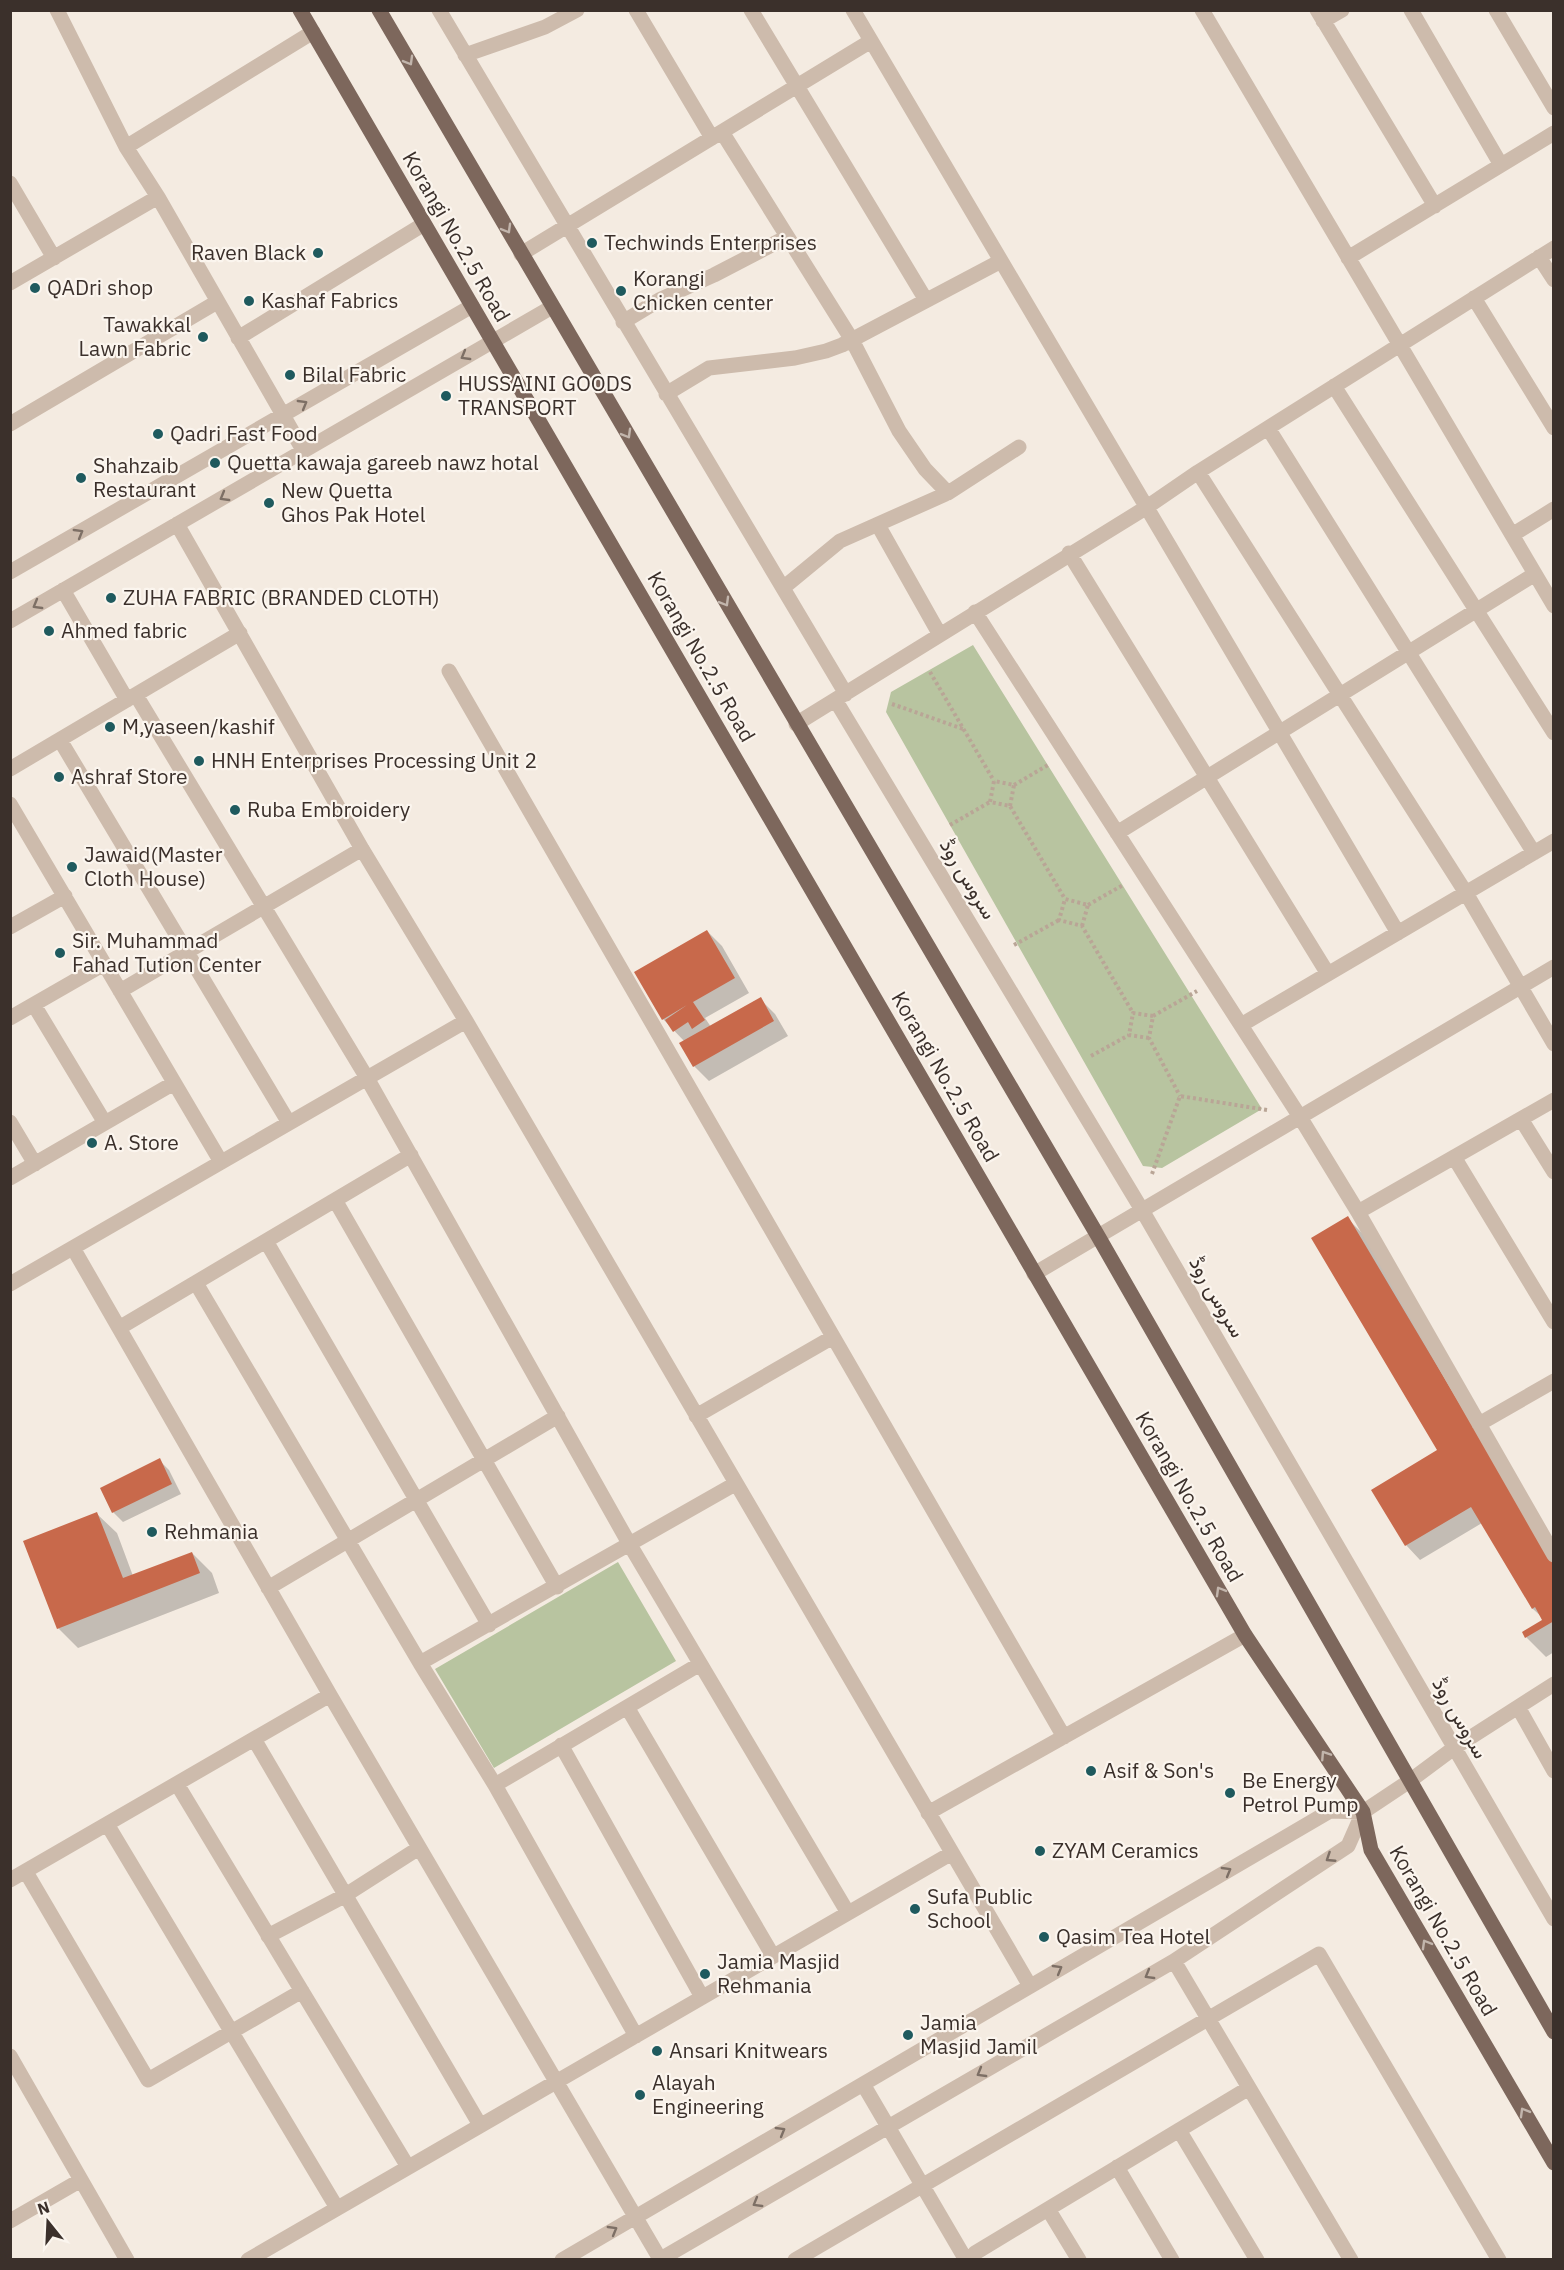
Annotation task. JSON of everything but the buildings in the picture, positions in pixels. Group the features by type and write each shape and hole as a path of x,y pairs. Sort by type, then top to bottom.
{"main road":[{"name":"Korangi No.2.5 Road","path":"300,10 1245,1635 1363,1812 1371,1850 1554,2163"},
{"path":"379,10 1098,1236 1554,2032"}],"street":[{"path":"57,10 126,147 158,197 303,450"},
{"name":"سروس روڈ","path":"439,10 566,227 783,588 841,697 1554,1919"},
{"path":"465,55 545,27 577,10"},
{"path":"636,10 787,237 852,340 899,431 925,469 948,494"},
{"path":"751,10 926,300"},
{"path":"853,10 1398,933"},
{"path":"1202,10 1554,606"},
{"path":"1342,10 1320,16 1435,206"},
{"path":"1411,10 1501,165"},
{"path":"1496,10 1554,108"},
{"path":"126,147 313,32"},
{"path":"521,254 871,41"},
{"path":"1348,258 1554,133"},
{"path":"10,183 54,258"},
{"path":"10,283 158,197"},
{"path":"238,338 424,224"},
{"path":"623,322 662,299 787,237"},
{"path":"796,724 1147,507 1198,472 1554,248"},
{"path":"1539,257 1554,280"},
{"path":"666,394 709,368 795,358 826,351 852,340 1001,261"},
{"path":"1474,298 1554,428"},
{"path":"10,424 217,302"},
{"path":"10,572 472,306"},
{"path":"10,621 552,307"},
{"path":"1334,387 1554,733"},
{"path":"1268,428 1534,853"},
{"path":"783,588 840,541 948,494 1019,447"},
{"path":"1198,472 1466,893 1554,1044"},
{"path":"1512,535 1554,508"},
{"path":"177,524 362,849 466,1021 1030,1986"},
{"path":"878,525 940,635"},
{"path":"1070,553 1328,974"},
{"path":"1117,833 1535,574"},
{"path":"63,590 264,908 367,1078 630,1545 848,1913"},
{"path":"975,612 1300,1117 1358,1212 1554,1555"},
{"path":"10,770 240,633"},
{"path":"449,671 1064,1737"},
{"path":"60,740 289,1123"},
{"path":"10,804 221,1162"},
{"path":"1241,1025 1554,841"},
{"path":"120,991 362,849"},
{"path":"10,927 64,896"},
{"path":"10,1018 104,964"},
{"path":"1034,1274 1554,967"},
{"path":"34,1005 105,1123"},
{"path":"10,1284 466,1021"},
{"path":"10,1178 174,1083"},
{"path":"1358,1212 1554,1100"},
{"path":"1521,1119 1554,1172"},
{"path":"10,1122 35,1164"},
{"path":"119,1328 411,1155"},
{"path":"1454,1157 1554,1322"},
{"path":"335,1200 557,1587"},
{"path":"266,1241 489,1625"},
{"path":"73,1248 418,1848 660,2259 1174,1961 1348,1846 1363,1812 1454,1748 1554,1684"},
{"path":"196,1283 420,1663 495,1785 636,2036"},
{"path":"696,1416 834,1337"},
{"path":"1479,1424 1554,1381"},
{"path":"268,1588 558,1416"},
{"path":"420,1663 735,1484"},
{"path":"928,1813 1245,1635"},
{"path":"495,1785 700,1664"},
{"path":"10,1881 330,1695"},
{"path":"627,1707 773,1956"},
{"path":"1518,1707 1554,1771"},
{"path":"254,1739 480,2125"},
{"path":"561,1745 702,1997"},
{"path":"177,1784 408,2167"},
{"path":"562,2259 1330,1811 1363,1812"},
{"path":"107,1824 337,2208"},
{"path":"268,1936 344,1896 418,1848"},
{"path":"248,2259 952,1853"},
{"path":"26,1872 148,2080 302,1991"},
{"path":"795,2259 1319,1954 1499,2259"},
{"path":"1174,1961 1351,2259"},
{"path":"10,2056 127,2259"},
{"path":"863,2084 890,2126 966,2259"},
{"path":"975,2259 975,2253 1249,2088"},
{"path":"1179,2130 1257,2259"},
{"path":"1117,2168 1172,2259"},
{"path":"11,2219 81,2180"},
{"path":"1048,2209 1079,2259"}],"path":[{"path":"930,672 994,781 990,802"},
{"path":"892,704 964,729"},
{"path":"994,781 1014,785 1048,765"},
{"path":"1014,785 1010,806 1065,899 1059,920"},
{"path":"950,825 990,802 1010,806"},
{"path":"1065,899 1088,904 1123,885"},
{"path":"1082,926 1088,904"},
{"path":"1014,945 1059,920 1082,926 1133,1013 1129,1035"},
{"path":"1133,1013 1153,1016 1197,991"},
{"path":"1152,1174 1180,1096 1149,1038 1153,1016"},
{"path":"1091,1056 1129,1035 1149,1038"},
{"path":"1180,1096 1266,1110"}],"green space":[{"path":"973,645 1262,1109 1162,1168 1143,1166 886,712 891,692"},
{"path":"618,1562 676,1661 494,1768 435,1669"}],"place":[{"name":"Techwinds Enterprises","path":"592,243"},
{"name":"Raven Black","path":"318,253"},
{"name":"QADri shop","path":"35,288"},
{"name":"Korangi Chicken center","path":"621,291"},
{"name":"Kashaf Fabrics","path":"249,301"},
{"name":"Tawakkal Lawn Fabric","path":"203,337"},
{"name":"Bilal Fabric","path":"290,375"},
{"name":"HUSSAINI GOODS TRANSPORT","path":"446,396"},
{"name":"Qadri Fast Food","path":"158,434"},
{"name":"Quetta kawaja gareeb nawz hotal","path":"215,463"},
{"name":"Shahzaib Restaurant","path":"81,478"},
{"name":"New Quetta Ghos Pak Hotel","path":"269,503"},
{"name":"ZUHA FABRIC (BRANDED CLOTH)","path":"111,598"},
{"name":"Ahmed fabric","path":"49,631"},
{"name":"M,yaseen/kashif","path":"110,727"},
{"name":"HNH Enterprises Processing Unit 2","path":"199,761"},
{"name":"Ashraf Store","path":"59,777"},
{"name":"Ruba Embroidery","path":"235,810"},
{"name":"Jawaid(Master Cloth House)","path":"72,867"},
{"name":"Sir. Muhammad Fahad Tution Center","path":"60,953"},
{"name":"A. Store","path":"92,1143"},
{"name":"Rehmania","path":"152,1532"},
{"name":"Asif & Son's","path":"1091,1771"},
{"name":"Be Energy Petrol Pump","path":"1230,1793"},
{"name":"ZYAM Ceramics","path":"1040,1851"},
{"name":"Sufa Public School","path":"915,1909"},
{"name":"Qasim Tea Hotel","path":"1044,1937"},
{"name":"Jamia Masjid Rehmania","path":"705,1974"},
{"name":"Jamia Masjid Jamil","path":"908,2035"},
{"name":"Ansari Knitwears","path":"657,2051"},
{"name":"Alayah Engineering","path":"640,2095"}]}
